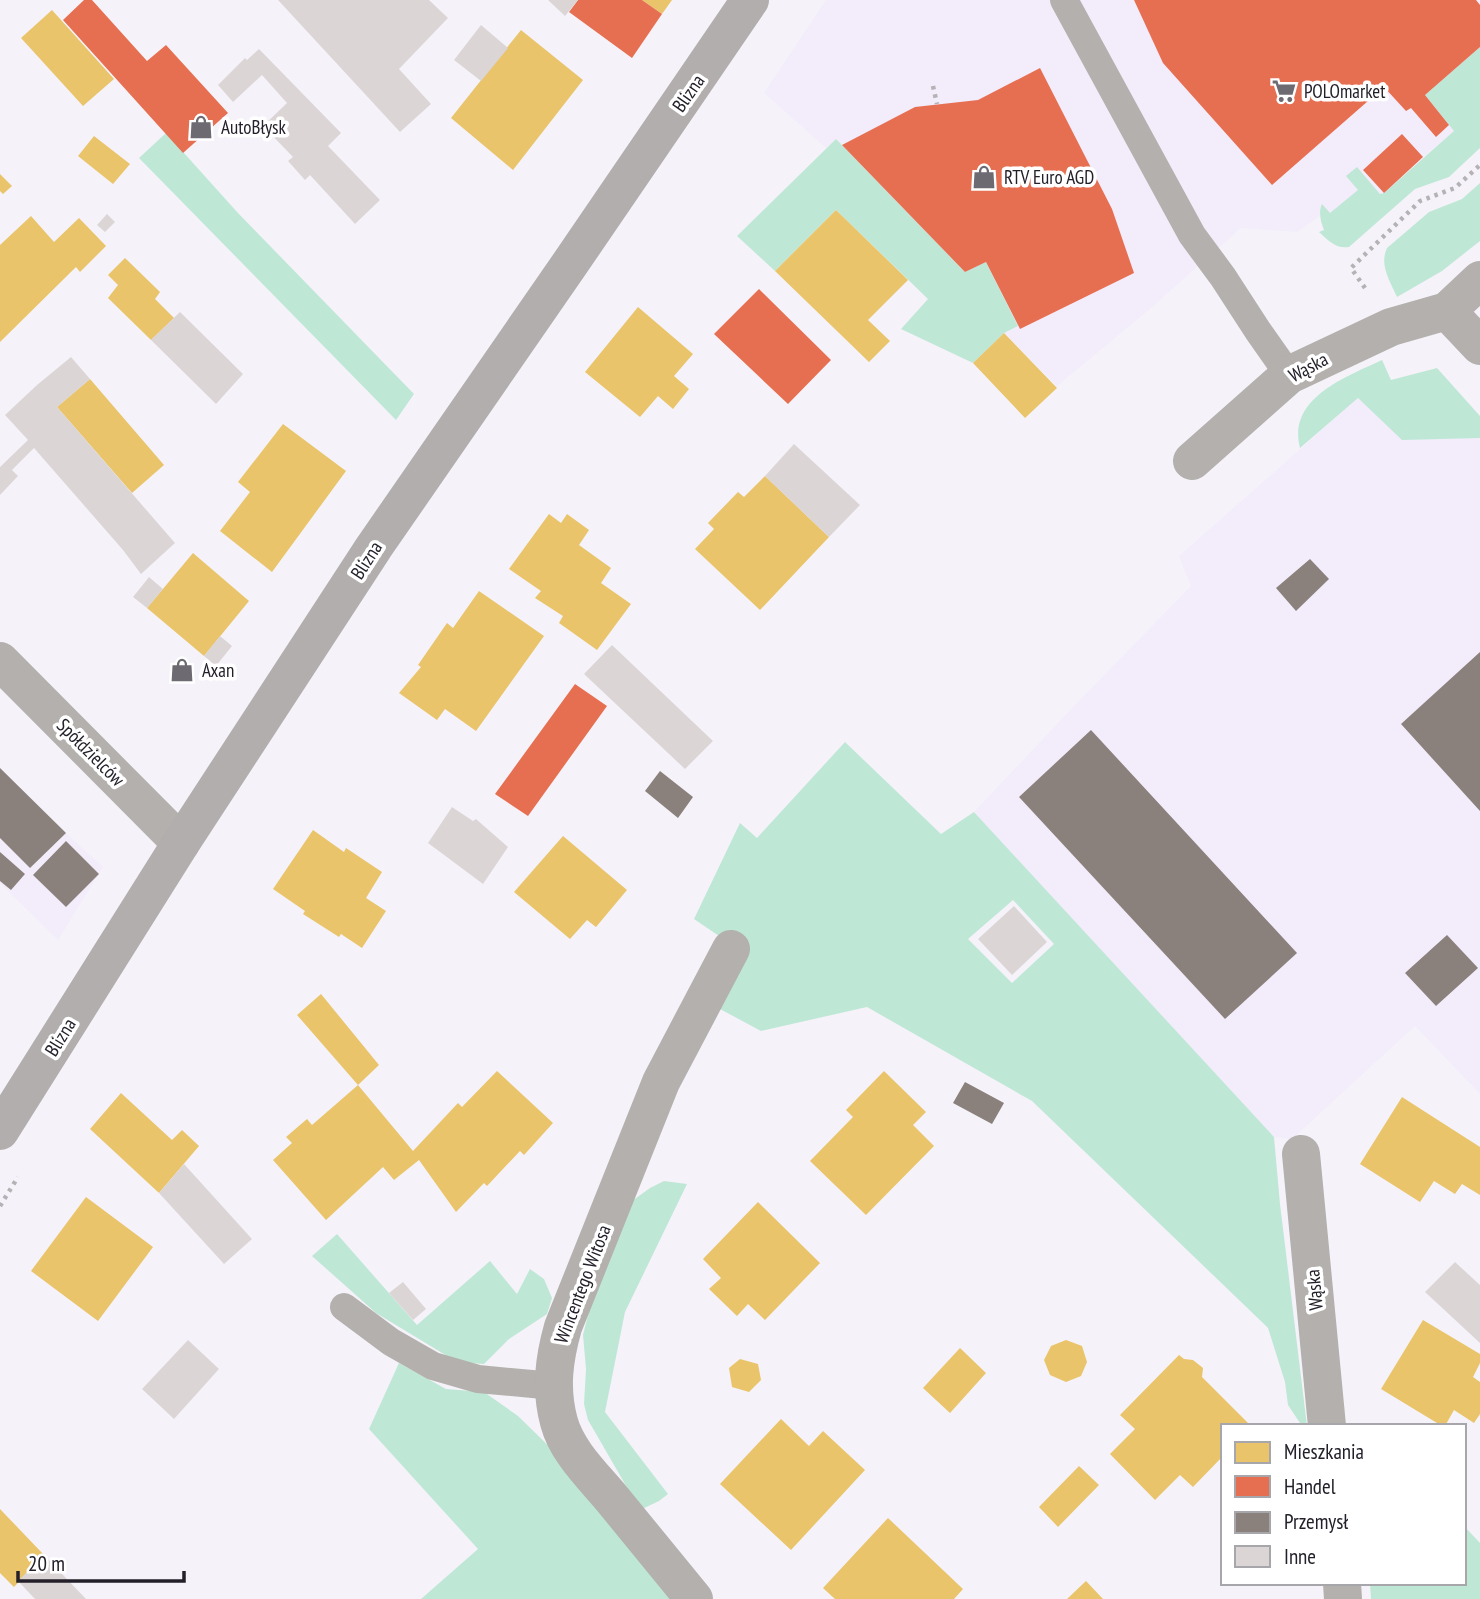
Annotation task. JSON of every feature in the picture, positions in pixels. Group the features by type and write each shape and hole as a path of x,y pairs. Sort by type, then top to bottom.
{"street":[{"name":"Blizna","path":"0,1131 181,843 373,547 750,0"},
{"path":"1480,280 1447,311 1480,346"},
{"name":"Wąska","path":"1192,461 1289,375 1391,327 1447,311"},
{"name":"Spółdzielców","path":"0,662 181,843"},
{"name":"Wincentego Witosa","path":"694,1599 574,1453 559,1424 554,1386 557,1350 563,1327 661,1082 730,949"},
{"name":"Wąska","path":"1301,1154 1327,1424"}],"lane":[{"path":"1064,0 1192,235 1289,375"},
{"path":"344,1307 391,1342 433,1366 478,1379 554,1386"}],"path":[{"path":"933,86 937,104"},
{"path":"1371,297 1351,268 1420,201 1455,188 1480,165"}],"shaded area":[{"path":"826,0 1480,0 1480,110 1384,193 1380,194 1369,182 1330,214 1327,211 1297,232 1241,228 1057,386 1004,333 1018,326 986,262 965,272 836,139 826,148 764,93"},
{"path":"1358,398 1402,439 1480,438 1480,1094 1415,1026 1292,1139 1274,1137 974,812 1191,586 1179,556"},
{"path":"0,768 103,867 58,940 0,883"}],"green space":[{"path":"1480,47 1480,148 1449,177 1415,189 1349,247 1340,247 1329,241 1319,232 1324,230 1320,217 1321,207 1322,204 1330,213 1358,190 1346,176 1357,167 1380,194 1384,193 1454,131 1425,95"},
{"path":"166,133 238,213 414,394 396,420 139,158"},
{"path":"836,139 965,272 986,262 1018,326 1004,333 973,363 901,329 928,299 836,210 775,271 737,236"},
{"path":"1480,183 1480,241 1442,271 1397,297 1385,267 1387,248 1429,212 1462,199"},
{"path":"1382,360 1391,380 1437,368 1480,416 1480,438 1402,440 1358,398 1300,448 1298,431 1302,416 1311,403 1337,382"},
{"path":"845,742 941,834 974,812 1274,1137 1307,1424 1301,1424 1288,1405 1285,1382 1268,1328 1032,1101 867,1007 761,1031 720,1009 722,938 694,919 740,823 757,838","holes":["1013,900 1054,944 1012,983 968,939"]},
{"path":"664,1181 687,1184 625,1312 605,1412 668,1494 640,1510 588,1420 584,1404 586,1369 583,1335 589,1311 632,1201"},
{"path":"337,1234 417,1325 490,1261 517,1294 530,1269 544,1279 552,1298 547,1314 509,1339 484,1364 457,1362 376,1313 312,1256"},
{"path":"399,1363 446,1389 484,1392 518,1416 559,1456 671,1599 421,1599 478,1549 369,1429"},
{"path":"1466,1528 1480,1543 1480,1599 1371,1599 1370,1585 1466,1585"}],"building: Mieszkania":[{"path":"642,0 672,0 662,14"},
{"path":"52,10 114,79 83,106 21,38"},
{"path":"521,30 583,80 513,170 451,118"},
{"path":"94,136 130,164 113,184 78,156"},
{"path":"0,174 12,186 3,194 0,191"},
{"path":"836,210 908,280 868,320 890,341 869,362 775,271"},
{"path":"31,216 54,242 79,218 106,246 80,272 76,267 0,342 0,245"},
{"path":"125,258 160,292 155,299 174,318 151,340 108,298 118,285 108,275"},
{"path":"638,307 693,354 674,376 689,389 673,409 658,396 640,417 585,372"},
{"path":"1004,333 1057,388 1025,418 973,363"},
{"path":"90,379 164,465 132,493 57,407"},
{"path":"283,424 346,471 272,572 220,531 250,492 238,482"},
{"path":"765,476 829,537 760,610 695,549 714,529 708,523 738,492 744,497"},
{"path":"549,514 561,523 567,514 589,530 579,545 611,568 601,583 631,604 597,650 559,623 563,616 535,598 541,591 509,569"},
{"path":"193,553 249,601 204,656 147,608"},
{"path":"479,591 544,636 476,731 445,709 437,720 399,693 421,667 418,665 447,623 453,628"},
{"path":"313,830 344,852 346,848 382,872 366,898 386,911 362,948 303,914 305,911 273,889"},
{"path":"563,836 627,890 596,927 587,920 570,939 514,892"},
{"path":"321,994 379,1065 358,1085 297,1015"},
{"path":"497,1071 553,1123 524,1155 520,1151 487,1186 484,1183 456,1212 419,1160 394,1180 383,1167 326,1220 273,1160 292,1143 286,1137 307,1119 312,1125 358,1085 413,1151 458,1103 462,1107"},
{"path":"884,1071 926,1112 913,1125 934,1146 866,1215 810,1161 853,1117 846,1110"},
{"path":"121,1093 172,1140 182,1130 199,1146 159,1193 90,1129"},
{"path":"1402,1097 1480,1147 1480,1195 1462,1184 1455,1194 1434,1181 1420,1202 1360,1164"},
{"path":"86,1197 153,1247 98,1321 31,1271"},
{"path":"758,1202 820,1263 765,1320 748,1304 737,1316 709,1289 721,1278 703,1259"},
{"path":"1423,1320 1480,1354 1480,1363 1473,1377 1480,1382 1480,1414 1474,1423 1454,1410 1446,1424 1439,1424 1381,1389"},
{"path":"1066,1340 1082,1346 1087,1362 1081,1376 1066,1382 1050,1375 1044,1360 1051,1346"},
{"path":"960,1348 986,1373 950,1413 923,1388"},
{"path":"1179,1355 1193,1360 1203,1368 1202,1377 1249,1424 1221,1424 1221,1458 1193,1487 1180,1475 1155,1500 1110,1454 1135,1429 1120,1415"},
{"path":"740,1359 758,1364 761,1380 749,1392 732,1387 729,1368"},
{"path":"781,1419 809,1446 823,1431 865,1470 791,1550 720,1484"},
{"path":"1079,1466 1099,1485 1058,1527 1039,1507"},
{"path":"0,1509 44,1555 14,1587 0,1573"},
{"path":"888,1518 963,1589 954,1599 835,1599 823,1588"},
{"path":"1086,1581 1103,1599 1067,1599"}],"building: Handel":[{"path":"84,0 92,0 147,61 166,45 228,113 183,153 63,20"},
{"path":"578,0 642,0 662,14 632,58 569,12"},
{"name":"POLOmarket","path":"1134,0 1476,0 1480,5 1480,47 1425,95 1449,125 1436,137 1411,108 1406,111 1384,87 1272,185 1163,63"},
{"name":"RTV Euro AGD","path":"1040,68 1112,209 1134,273 1020,329 986,262 965,272 842,145 915,107 978,100"},
{"path":"1402,134 1423,157 1384,193 1363,170"},
{"path":"759,289 831,360 788,404 714,334"},
{"path":"575,684 607,706 528,816 495,794"}],"building: Przemysł":[{"path":"1310,559 1329,579 1296,611 1276,588"},
{"path":"1480,652 1480,811 1401,724"},
{"path":"1091,730 1297,953 1225,1019 1019,797"},
{"path":"0,768 66,833 30,868 0,838"},
{"path":"660,771 693,797 678,818 645,791"},
{"path":"66,841 99,874 66,907 33,875"},
{"path":"0,852 25,874 11,890 0,881"},
{"path":"1447,935 1478,968 1436,1006 1405,973"},
{"path":"965,1082 1004,1103 992,1124 953,1103"}],"building: Inne":[{"path":"278,0 429,0 448,18 399,69 431,104 400,132"},
{"path":"548,0 578,0 565,16"},
{"path":"481,25 508,48 481,81 454,60"},
{"path":"259,49 341,133 328,146 380,200 355,224 310,175 305,180 288,161 293,157 263,126 287,103 262,75 233,102 218,85 245,58 247,60"},
{"path":"107,214 115,222 105,232 97,225"},
{"path":"180,312 243,374 216,404 151,340"},
{"path":"71,357 90,379 57,407 175,543 141,574 34,448 12,470 18,476 0,495 0,467 28,440 5,415"},
{"path":"794,444 860,505 829,537 765,476"},
{"path":"149,577 163,589 147,608 133,597"},
{"path":"220,636 232,646 216,666 204,656"},
{"path":"612,645 713,741 685,769 584,674"},
{"path":"452,807 473,821 476,819 508,847 483,884 428,843"},
{"path":"1014,906 1047,942 1012,975 978,939"},
{"path":"184,1164 252,1239 224,1264 159,1193"},
{"path":"1455,1262 1480,1285 1480,1343 1425,1292"},
{"path":"403,1282 426,1309 413,1320 389,1293"},
{"path":"188,1340 219,1369 174,1419 142,1389"},
{"path":"44,1555 86,1599 35,1599 18,1581"}],"place":[{"name":"POLOmarket","path":"1284,91"},
{"name":"AutoBłysk","path":"201,127"},
{"name":"RTV Euro AGD","path":"984,177"},
{"name":"Axan","path":"182,670"}]}
